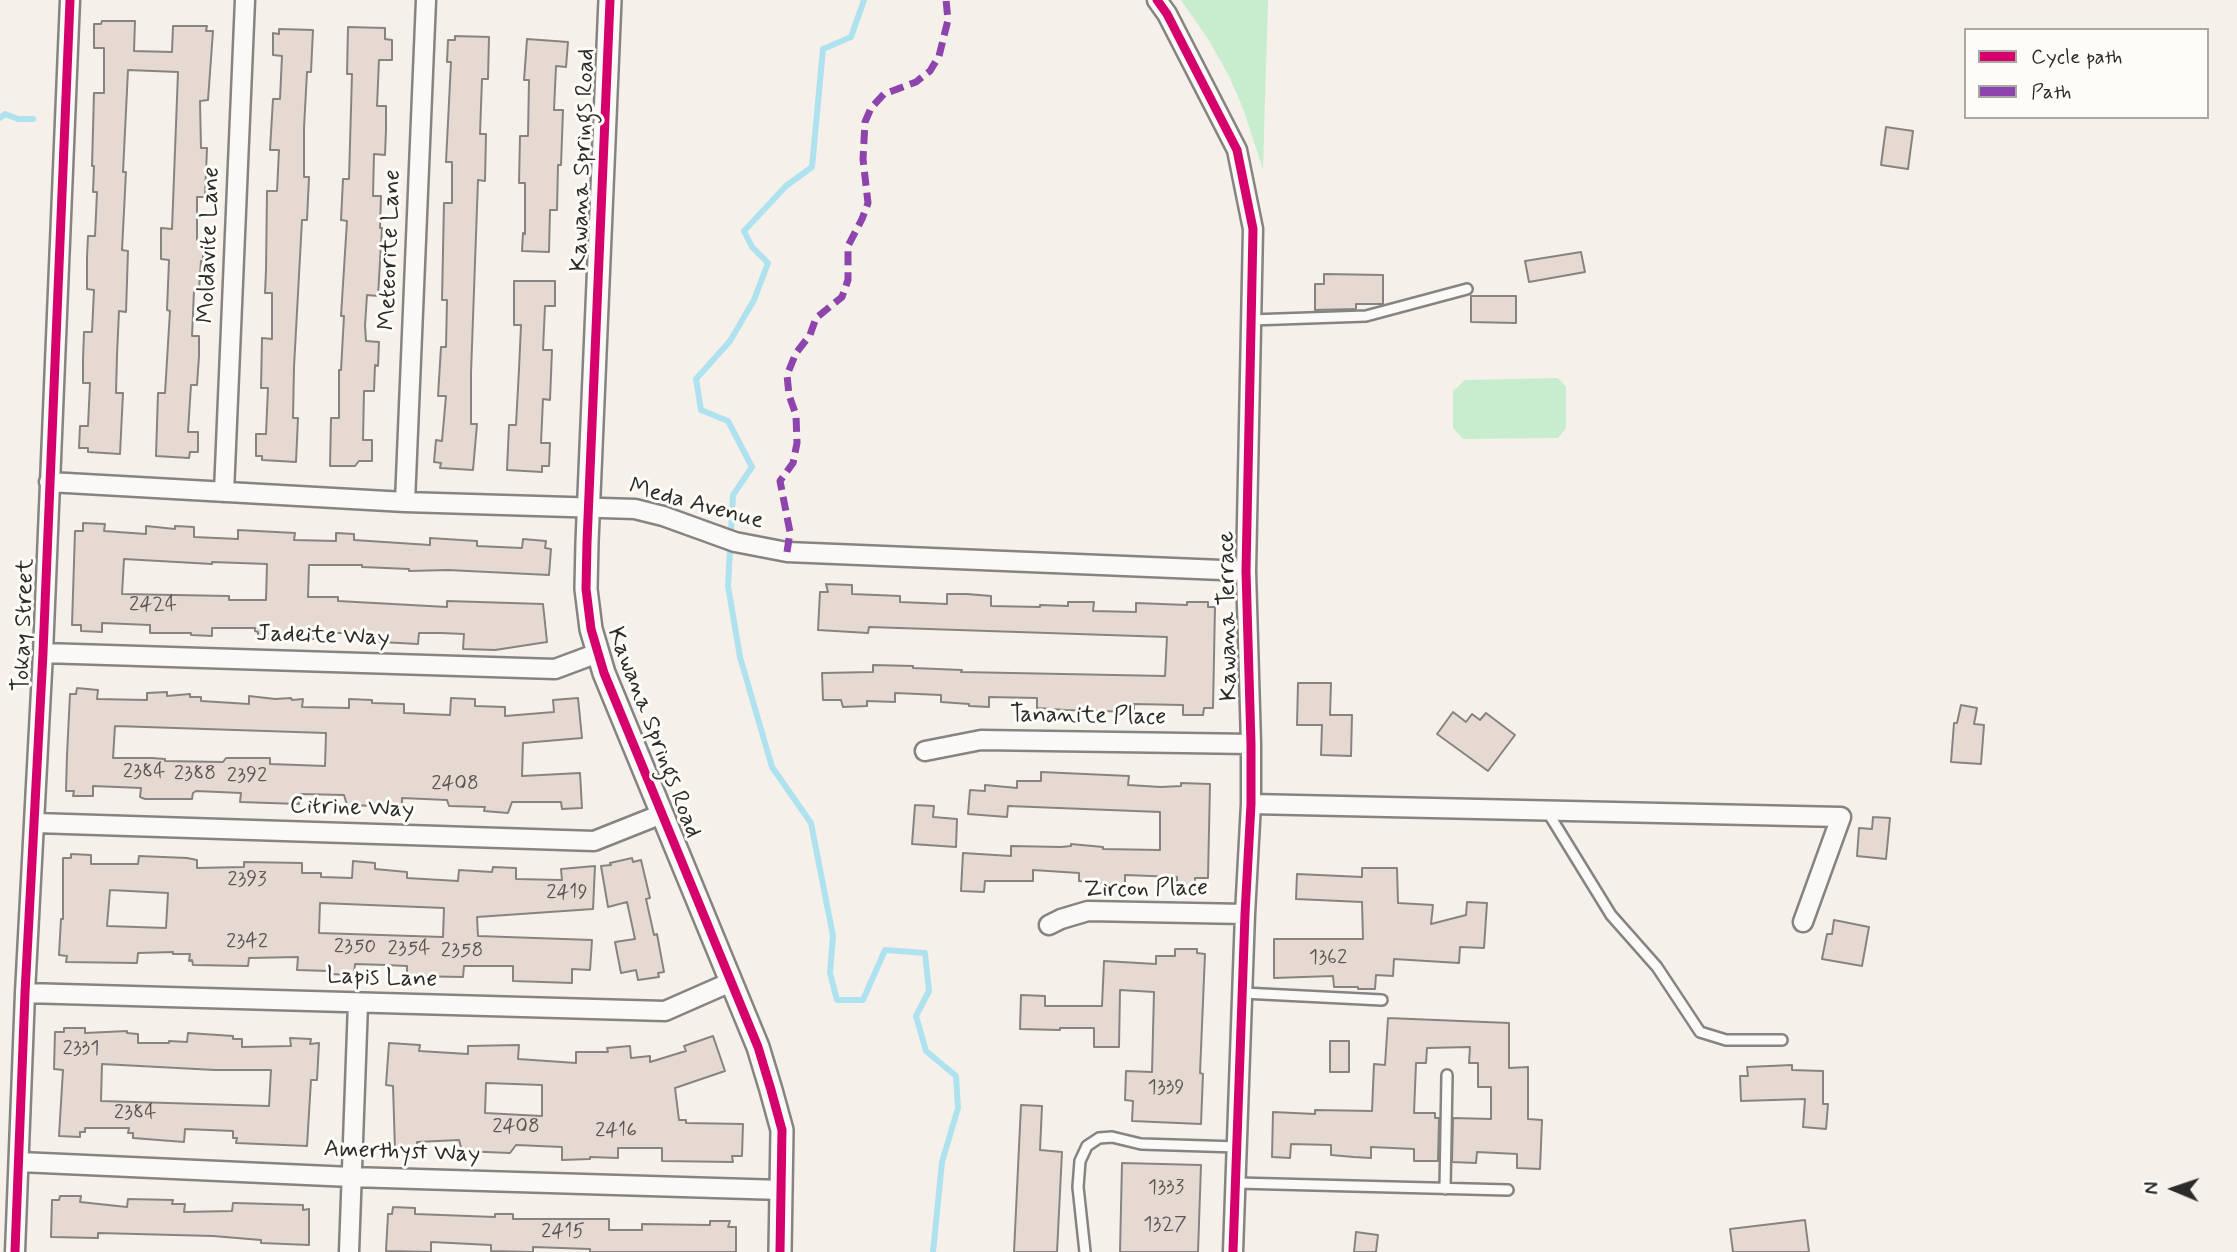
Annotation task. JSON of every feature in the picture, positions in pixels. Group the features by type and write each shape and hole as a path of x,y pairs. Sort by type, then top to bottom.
{"street":[{"name":"Tokay Street","path":"15,1252 36,823 70,0"},
{"name":"Moldavite Lane","path":"224,492 245,0"},
{"name":"Meteorite Lane","path":"405,502 426,0"},
{"name":"Kawana Springs Road","path":"610,0 586,589 591,629 662,814 758,1047 782,1129 780,1252"},
{"name":"Kawana Terrace","path":"1157,0 1167,14 1237,150 1253,229 1246,571 1251,804 1233,1252"},
{"name":"Meda Avenue","path":"49,482 405,502 635,509 735,542 787,552 1246,571"},
{"name":"Jadeite Way","path":"43,653 555,668 598,653"},
{"name":"Tananite Place","path":"925,751 981,740 1251,744"},
{"path":"1251,804 1841,817 1803,922"},
{"name":"Citrine Way","path":"36,823 594,841 662,814"},
{"name":"Zircon Place","path":"1049,925 1088,911 1245,914"},
{"name":"Lapis Lane","path":"26,993 665,1011 731,982"},
{"path":"349,1252 358,1003"},
{"name":"Amerthyst Way","path":"20,1162 351,1177 782,1190"}],"lane":[{"path":"1251,320 1366,316 1467,289"},
{"path":"1547,811 1611,915 1657,967 1700,1032 1726,1040 1782,1040"},
{"path":"1243,993 1382,1000"},
{"path":"1445,1189 1447,1075"},
{"path":"1085,1252 1078,1187 1080,1161 1087,1146 1099,1139 1112,1137 1141,1144 1238,1147"},
{"path":"1237,1183 1508,1191"}],"green space":[{"path":"1181,0 1268,0 1263,170 1244,111 1229,76"},
{"path":"1558,378 1566,387 1566,428 1558,438 1463,439 1453,428 1453,391 1465,380"}],"building":[{"path":"102,21 135,21 134,51 172,52 173,26 207,26 206,31 213,31 208,100 200,101 201,148 207,148 205,197 197,197 197,240 203,240 203,261 199,290 194,291 192,336 199,336 199,356 197,385 191,385 188,432 198,432 198,452 190,452 189,458 156,456 158,393 165,393 170,311 167,310 169,260 161,259 161,228 172,229 178,72 128,70 122,250 128,251 126,312 119,311 116,393 123,393 120,454 88,452 88,448 79,448 80,426 88,426 90,383 83,383 84,332 92,332 94,290 87,289 87,257 88,236 95,236 97,192 93,192 92,166 94,93 104,93 104,48 94,48 94,24 101,24"},
{"path":"348,27 385,28 385,39 392,40 392,60 379,60 377,106 386,106 385,155 374,154 373,196 381,196 382,228 378,296 367,295 365,326 366,341 379,342 374,391 364,391 363,440 372,440 372,461 359,461 355,466 330,466 331,418 339,418 339,370 344,316 341,316 347,221 341,220 343,179 349,179 352,74 347,74"},
{"path":"279,29 313,30 311,72 307,72 304,128 304,177 309,177 307,220 302,220 294,367 293,418 298,418 296,462 262,460 262,456 256,456 256,434 266,434 268,388 261,388 262,338 272,339 272,293 265,293 267,191 277,191 279,150 270,150 273,99 280,99 282,56 273,55 273,33 279,34"},
{"path":"455,36 489,37 488,79 482,79 480,134 486,134 485,181 478,180 471,373 471,424 477,424 473,470 440,468 441,463 434,462 436,440 442,441 446,396 438,396 441,347 446,347 447,300 442,300 444,203 452,203 452,162 446,162 451,62 447,62 448,40 455,40"},
{"path":"527,39 568,42 566,67 556,66 554,110 563,110 561,165 558,165 557,210 550,210 549,252 522,251 523,233 525,234 525,183 519,183 520,136 528,136 529,80 524,80"},
{"path":"1886,127 1913,131 1908,169 1881,165"},
{"path":"1581,252 1585,272 1529,282 1525,261"},
{"path":"1324,274 1383,275 1383,304 1356,304 1356,309 1315,310 1315,284 1324,284"},
{"path":"514,281 555,281 555,306 545,306 543,350 552,350 550,400 543,399 541,443 550,443 549,466 542,466 542,472 507,470 509,425 516,425 521,325 514,325"},
{"path":"1471,296 1516,296 1516,323 1471,322"},
{"path":"83,523 105,524 104,531 146,534 146,526 175,529 175,526 194,527 194,537 238,539 238,530 295,533 294,540 336,541 336,533 354,534 354,540 430,545 430,538 477,541 477,546 522,548 523,539 546,541 545,548 551,549 549,575 448,570 409,571 362,565 309,565 308,597 338,597 338,601 447,607 447,601 543,604 547,642 495,650 463,649 464,634 419,633 418,644 362,641 363,633 316,633 316,639 258,639 255,628 212,628 212,636 150,633 150,625 102,623 102,632 81,631 81,625 72,625 75,531 83,531","holes":["124,559 267,564 266,600 229,600 229,596 122,594"]},
{"path":"826,584 852,585 852,594 900,596 900,602 947,604 947,594 967,594 991,596 991,606 1068,606 1068,602 1094,602 1093,611 1136,612 1136,603 1187,605 1187,602 1208,602 1208,607 1215,607 1213,708 1204,708 1203,715 1183,715 1183,705 1134,704 1134,712 1065,710 1037,708 1037,698 989,697 989,707 941,702 941,695 895,693 895,702 867,701 867,706 843,707 841,700 823,700 822,673 873,672 873,665 962,670 961,672 1165,676 1167,637 869,627 868,633 818,630 820,592 828,592"},
{"path":"1298,683 1331,683 1330,715 1352,715 1351,756 1321,755 1322,725 1297,725"},
{"path":"77,688 98,690 97,699 147,700 147,693 167,692 167,696 190,694 190,697 201,697 201,701 249,704 249,696 291,698 303,699 302,707 349,708 349,699 372,700 372,703 404,704 404,713 450,715 451,698 475,699 475,706 505,707 505,716 554,712 553,700 578,698 582,738 523,743 522,776 580,773 582,808 562,809 561,802 512,802 508,813 484,811 485,807 449,806 447,800 402,798 402,810 377,809 378,806 347,805 344,795 299,794 299,804 240,802 241,793 196,791 192,799 145,799 140,797 141,788 93,786 93,796 73,796 74,791 66,791 67,755 70,694 76,694","holes":["115,726 326,733 325,766 270,764 270,758 226,758 223,762 113,758"]},
{"path":"1961,705 1977,708 1974,724 1984,725 1981,764 1951,762 1954,723 1957,723"},
{"path":"1453,712 1466,722 1472,714 1480,720 1486,713 1515,735 1488,771 1437,734"},
{"path":"1041,772 1129,776 1128,785 1161,787 1181,786 1181,783 1210,784 1208,878 1195,878 1195,889 1177,888 1177,877 1125,875 1125,884 1109,884 1079,881 1079,873 1033,870 1033,881 985,881 984,892 961,891 963,853 1011,856 1011,846 1061,847 1071,844 1103,849 1160,850 1160,812 1008,806 1007,817 968,814 970,790 985,791 985,785 1017,788 1017,781 1041,781"},
{"path":"915,805 934,806 933,817 957,819 956,847 912,844"},
{"path":"1873,817 1890,818 1886,859 1857,856 1859,828 1872,829"},
{"path":"71,854 91,855 91,864 138,864 139,856 187,858 197,860 197,868 244,867 244,862 302,863 302,873 352,878 353,861 375,863 375,869 407,872 407,878 458,881 459,870 492,872 493,867 516,868 516,879 562,880 561,869 595,866 593,909 477,917 478,936 592,940 590,970 572,969 572,983 513,981 513,966 464,966 463,977 407,976 407,966 355,964 354,975 328,974 329,971 297,970 298,957 249,958 248,966 193,965 192,960 189,961 190,954 173,952 138,953 137,963 66,962 67,956 59,955 63,919 63,858 71,858","holes":["110,890 168,893 166,928 107,926","320,903 444,908 443,937 319,933"]},
{"path":"632,858 633,862 641,860 650,898 646,899 654,935 657,934 664,972 658,973 659,977 638,980 636,970 621,973 615,942 635,939 627,902 608,907 601,866"},
{"path":"1362,868 1397,868 1398,903 1433,905 1431,924 1466,915 1467,902 1487,903 1484,948 1460,947 1459,963 1394,959 1393,976 1376,975 1375,989 1334,987 1333,976 1274,978 1274,939 1363,939 1362,902 1296,899 1297,874 1362,877"},
{"path":"1834,920 1869,927 1862,966 1822,959 1827,934 1832,934"},
{"path":"1175,949 1197,949 1197,953 1205,954 1200,1073 1203,1074 1201,1124 1132,1121 1133,1101 1125,1100 1126,1071 1152,1072 1154,992 1120,990 1119,1047 1094,1047 1094,1028 1020,1029 1021,995 1045,996 1045,1006 1102,1006 1104,961 1156,964 1156,956 1175,956"},
{"path":"1388,1018 1509,1023 1509,1068 1528,1067 1528,1119 1542,1120 1540,1169 1517,1168 1517,1154 1477,1152 1476,1163 1452,1162 1453,1118 1491,1119 1491,1087 1478,1087 1478,1063 1469,1063 1470,1047 1427,1048 1426,1063 1416,1063 1414,1113 1435,1113 1435,1118 1439,1118 1438,1161 1414,1161 1414,1149 1371,1147 1371,1158 1331,1155 1331,1145 1291,1144 1290,1158 1272,1157 1273,1112 1315,1114 1315,1110 1372,1111 1374,1064 1385,1065"},
{"path":"64,1028 85,1028 85,1033 127,1031 138,1034 138,1043 187,1042 188,1033 233,1036 233,1039 242,1039 242,1047 291,1046 290,1038 311,1039 310,1044 319,1043 317,1080 311,1080 307,1146 236,1143 237,1138 233,1138 233,1131 185,1129 184,1142 133,1138 133,1133 128,1133 129,1128 85,1128 85,1132 80,1132 80,1137 59,1136 63,1070 54,1069 55,1032 64,1032","holes":["102,1064 271,1070 269,1106 101,1101"]},
{"path":"713,1036 725,1071 675,1088 679,1120 686,1120 686,1123 743,1124 742,1156 732,1156 733,1162 662,1161 662,1148 618,1148 618,1158 562,1160 562,1147 516,1145 510,1153 462,1151 459,1140 417,1142 417,1149 395,1150 393,1086 386,1085 389,1043 420,1045 419,1051 468,1054 468,1046 519,1045 518,1059 576,1063 576,1052 608,1052 607,1048 630,1046 631,1058 650,1056 650,1062 686,1051 684,1046","holes":["486,1083 542,1085 542,1116 485,1113"]},
{"path":"1330,1041 1349,1041 1349,1072 1330,1072"},
{"path":"1792,1065 1792,1070 1823,1071 1823,1104 1828,1104 1826,1129 1803,1127 1805,1099 1741,1101 1740,1076 1748,1076 1747,1067"},
{"path":"1021,1105 1042,1106 1040,1150 1062,1152 1057,1252 1014,1252"},
{"path":"1122,1163 1201,1165 1198,1252 1120,1252"},
{"path":"60,1196 81,1196 80,1202 127,1207 128,1199 173,1200 172,1204 185,1204 184,1212 232,1211 233,1203 303,1205 303,1210 309,1209 309,1245 261,1243 261,1240 213,1236 98,1233 98,1238 51,1237 52,1200 59,1200"},
{"path":"393,1207 415,1208 415,1214 495,1217 495,1214 513,1214 513,1219 609,1219 609,1230 642,1230 642,1224 710,1225 710,1221 730,1221 728,1227 736,1227 736,1252 590,1252 590,1249 533,1247 533,1252 491,1251 491,1245 431,1242 431,1252 386,1251 388,1214 392,1214"},
{"path":"1805,1220 1809,1252 1733,1252 1730,1229"},
{"path":"1356,1232 1378,1235 1376,1252 1354,1252"}],"waterway":[{"path":"864,0 851,37 823,49 812,167 786,186 744,231 752,247 768,263 754,300 730,341 696,379 701,410 728,421 752,467 733,495 728,586 740,657 772,767 811,823 833,936 830,973 837,1000 863,1000 885,950 925,953 929,991 916,1016 926,1051 956,1076 958,1108 942,1162 933,1252"},
{"path":"0,118 5,114 18,119 33,119"}],"marked path":[{"path":"787,552 790,532 780,481 793,463 797,443 796,415 789,395 787,375 796,353 810,335 816,318 842,297 848,280 848,246 868,203 863,159 865,122 871,108 884,94 916,82 930,71 939,56 948,20 946,0"}],"cycle path":[{"path":"15,1252 70,0"},
{"path":"610,0 587,542 586,589 591,629 604,673 758,1047 782,1130 780,1252"},
{"path":"1157,0 1167,14 1237,150 1253,229 1246,571 1251,804 1233,1252"}]}
